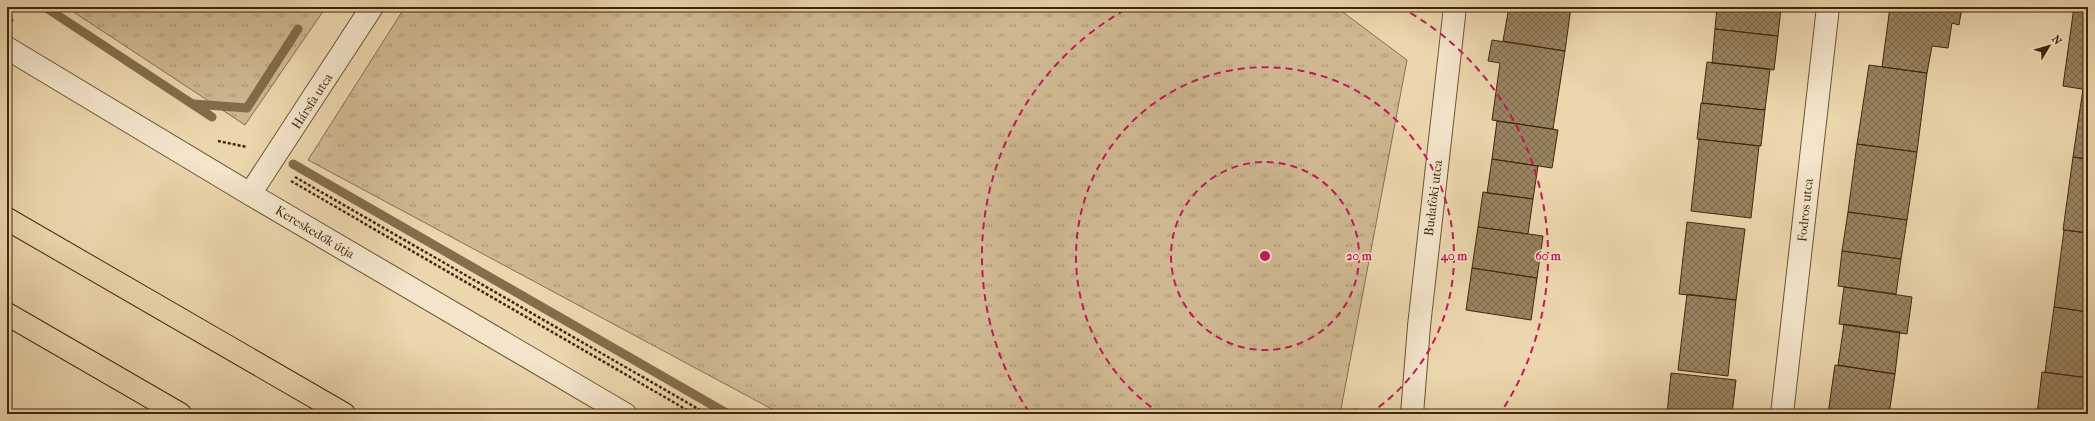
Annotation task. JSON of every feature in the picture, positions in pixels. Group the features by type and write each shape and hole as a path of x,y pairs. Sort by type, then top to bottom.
{"highway":[{"path":"7,219 344,414"},
{"path":"7,314 180,414"}],"street":[{"name":"Hársfa utca","path":"250,194 273,161 372,7"},
{"name":"Budafoki utca","path":"1412,414 1419,326 1455,7"},
{"name":"Fodros utca","path":"1782,414 1828,7"},
{"name":"Kereskedők útja","path":"7,48 250,194 624,414"}],"path":[{"path":"7,17 14,21"},
{"path":"217,140 252,149 273,161 285,171 707,414"},
{"path":"273,161 282,176 694,414"}],"green space":[{"path":"66,7 326,7 245,125"},
{"path":"405,7 1336,7 1407,60 1340,414 781,414 308,160"}],"building":[{"path":"1509,7 1571,7 1565,51 1503,41"},
{"path":"1717,7 1781,7 1778,36 1715,29"},
{"path":"1890,7 1962,7 1959,25 1952,23 1948,48 1932,46 1927,73 1882,67"},
{"path":"2074,7 2088,9 2088,90 2063,86"},
{"path":"1715,29 1778,36 1774,70 1712,63"},
{"path":"1492,40 1565,51 1553,129 1492,120 1500,63 1488,61"},
{"path":"1707,62 1770,69 1765,110 1702,103"},
{"path":"1869,65 1927,73 1917,152 1857,144"},
{"path":"2083,89 2088,90 2088,159 2073,157"},
{"path":"1701,103 1765,110 1761,146 1697,139"},
{"path":"1497,121 1558,130 1552,168 1492,159"},
{"path":"1699,139 1759,146 1751,218 1691,211"},
{"path":"1857,144 1917,152 1907,220 1848,212"},
{"path":"2073,157 2088,159 2088,233 2063,230"},
{"path":"1492,159 1538,166 1533,199 1487,193"},
{"path":"1483,192 1533,199 1528,234 1478,227"},
{"path":"1848,212 1907,220 1901,259 1842,251"},
{"path":"1687,222 1745,229 1736,300 1679,294"},
{"path":"1478,227 1543,236 1537,278 1472,268"},
{"path":"2064,230 2088,233 2088,312 2054,307"},
{"path":"1842,251 1901,259 1896,294 1838,286"},
{"path":"1472,268 1537,278 1531,320 1466,310"},
{"path":"1844,287 1912,297 1907,334 1839,324"},
{"path":"1687,294 1736,300 1728,376 1678,370"},
{"path":"2054,307 2088,312 2088,378 2045,372"},
{"path":"1844,324 1900,332 1895,374 1838,365"},
{"path":"1835,365 1895,374 1889,414 1828,414"},
{"path":"2042,372 2088,378 2083,414 2037,414"},
{"path":"1671,373 1736,380 1732,414 1667,414"}],"waterway":[{"path":"45,7 212,117"},
{"path":"194,104 247,108 298,29"},
{"path":"293,164 728,414"}]}
